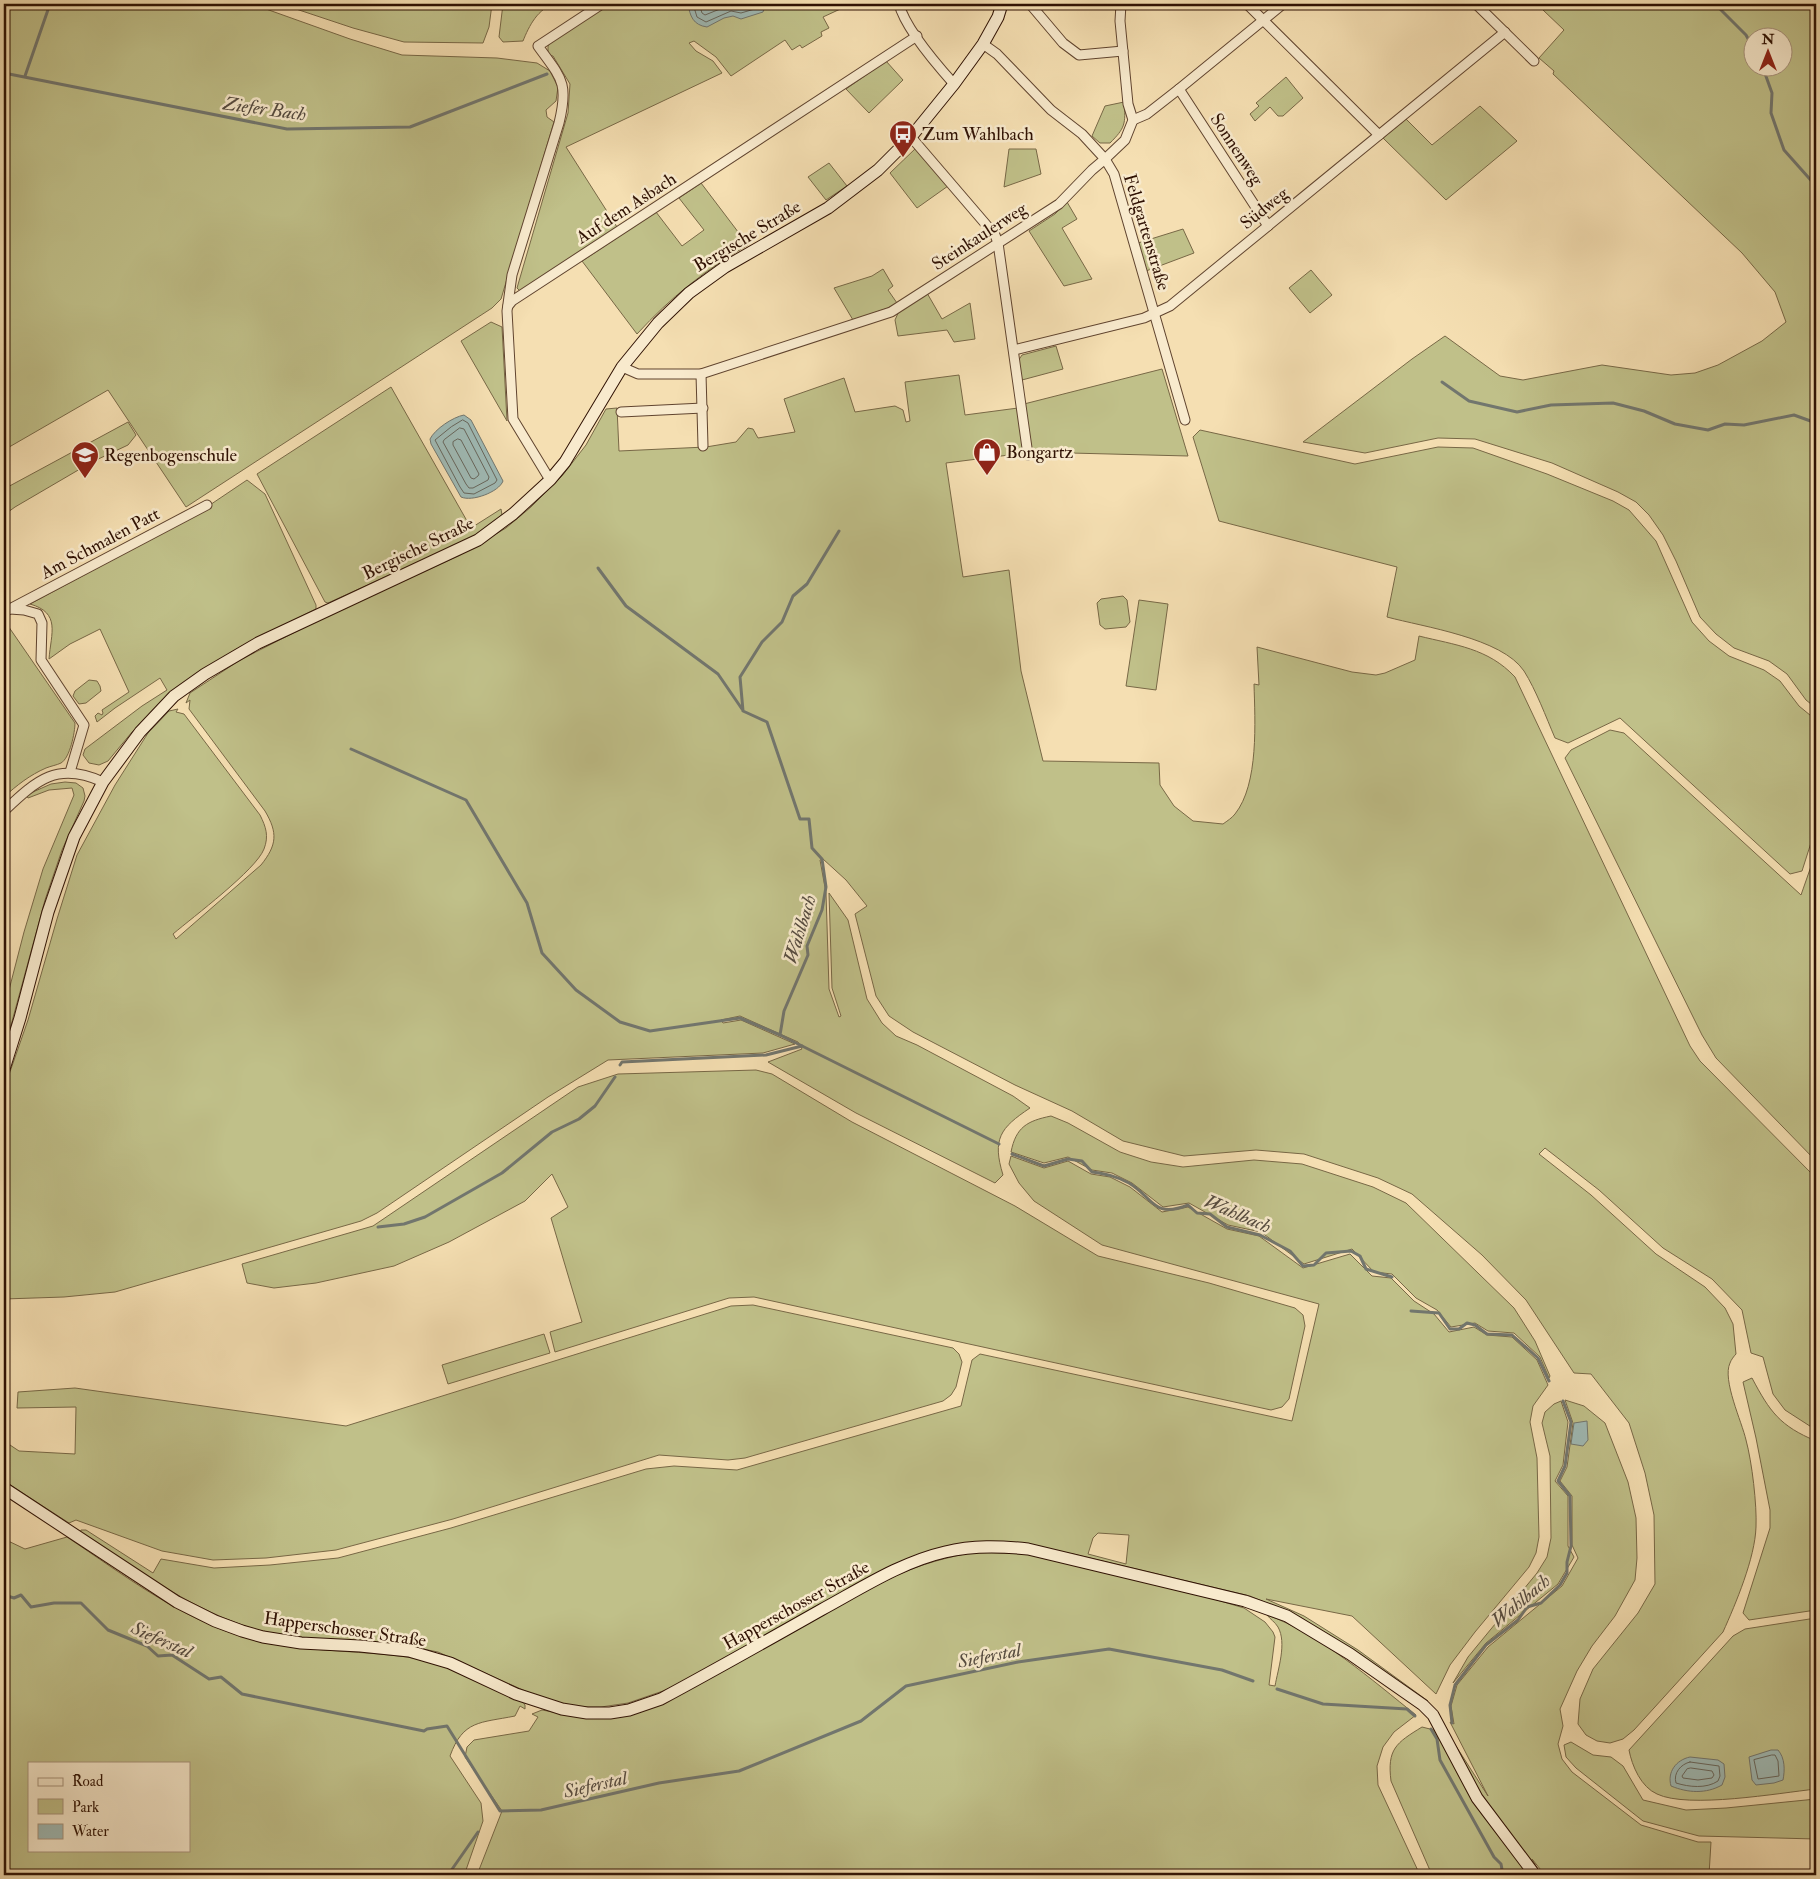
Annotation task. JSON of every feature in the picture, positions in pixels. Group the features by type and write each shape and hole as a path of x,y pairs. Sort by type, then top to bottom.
{"street":[{"path":"550,480 513,419 507,311 512,275 559,122 564,97 564,85 557,70 538,46 602,4"},
{"path":"899,4 903,15 917,36 954,84"},
{"name":"Bergische Straße","path":"4,1069 20,1018 48,912 70,846 103,782 140,732 174,696 205,674 258,643 478,540 513,514 550,480 565,462 622,367 658,324 689,293 724,267 824,210 878,170 911,137 984,44 998,17 1002,4"},
{"path":"1030,4 1063,43 1079,55 1123,51"},
{"path":"1121,4 1120,21 1128,104 1133,120 1146,114 1179,89 1283,4"},
{"path":"1246,4 1379,135"},
{"path":"1476,4 1534,61"},
{"name":"Südweg","path":"1014,350 1144,318 1170,306 1505,32"},
{"name":"Auf dem Asbach","path":"508,306 512,301 917,36"},
{"name":"Feldgartenstraße","path":"984,44 997,54 1050,110 1082,134 1105,159 1114,174 1185,420"},
{"name":"Sonnenweg","path":"1179,89 1268,226"},
{"name":"Steinkaulerweg","path":"622,367 638,374 700,374 891,312 1059,204 1125,140 1133,120"},
{"path":"911,137 995,235 998,243 1028,455"},
{"path":"700,374 704,446"},
{"path":"621,412 703,408"},
{"name":"Am Schmalen Patt","path":"6,611 207,505"},
{"name":"Am Schmalen Patt","path":"6,611 24,610 38,614 42,623 41,660 84,725 70,772"},
{"path":"4,811 30,786 52,775 70,772 88,775 103,782"},
{"name":"Happerschosser Straße","path":"4,1488 177,1602 215,1621 263,1637 300,1643 409,1651 450,1663 535,1701 562,1709 587,1713 610,1713 629,1710 661,1699 880,1577 921,1559 970,1547 1002,1546 1028,1549 1245,1601 1287,1616 1350,1654 1423,1705 1433,1715 1476,1798 1536,1875"}],"green space":[{"path":"4,4 252,4 350,39 402,55 497,58 537,63 550,71 558,87 556,101 546,110 547,117 554,122 501,299 492,308 186,507 108,390 4,450"},
{"path":"281,4 492,4 489,27 483,43 404,42 353,28"},
{"path":"503,4 555,4 544,9 539,14 531,24 523,41 503,42 499,37"},
{"path":"608,4 849,5 823,17 829,28 821,32 822,36 802,48 800,45 792,50 785,40 731,76 716,57 694,41 689,43 696,51 713,61 722,73 566,147 617,227 520,291 517,288 568,113 570,84 553,56 548,55 548,46 553,39"},
{"path":"1549,4 1811,4 1816,8 1816,708 1806,700 1787,674 1769,661 1734,648 1716,634 1700,617 1663,535 1649,515 1636,502 1618,492 1552,463 1475,439 1438,438 1365,453 1303,442 1445,336 1500,376 1523,380 1602,365 1671,375 1695,373 1718,365 1762,341 1786,322 1775,292 1742,253 1553,74 1554,71 1539,58 1564,30 1543,10"},
{"path":"886,61 903,80 869,113 846,89"},
{"path":"1286,77 1303,98 1283,116 1278,116 1270,107 1255,121 1250,114 1259,106 1256,103"},
{"path":"1124,102 1125,116 1122,129 1110,143 1100,143 1092,136 1105,106"},
{"path":"1480,106 1517,141 1446,200 1383,138 1406,119 1432,145"},
{"path":"916,148 948,186 917,208 890,173"},
{"path":"1009,149 1036,149 1041,174 1004,187"},
{"path":"829,163 847,186 826,200 808,177"},
{"path":"701,183 748,245 717,264 689,285 637,334 582,261 656,212 682,246 704,230 679,198"},
{"path":"1067,202 1077,219 1062,228 1092,279 1064,286 1029,231 1055,214"},
{"path":"1183,229 1194,253 1146,271 1138,243"},
{"path":"883,269 893,286 888,290 897,303 853,320 834,288 872,276"},
{"path":"1311,270 1332,295 1310,313 1289,288"},
{"path":"927,293 942,319 970,303 975,339 954,342 947,330 898,336 895,320 899,311"},
{"path":"491,322 502,327 507,421 461,341"},
{"path":"1056,346 1063,369 1022,380 1018,361 1022,355"},
{"path":"1162,369 1188,456 1031,452 1024,404"},
{"path":"959,375 965,415 1018,408 1025,453 946,463 963,577 1009,570 1021,671 1043,761 1159,763 1160,785 1174,806 1193,821 1223,824 1234,815 1243,801 1252,769 1255,733 1254,684 1259,685 1257,647 1352,672 1376,675 1415,660 1419,636 1458,645 1494,660 1515,677 1690,1046 1700,1061 1816,1178 1816,1430 1785,1410 1773,1394 1763,1357 1751,1353 1742,1310 1712,1279 1663,1248 1599,1190 1545,1148 1539,1154 1591,1195 1656,1254 1705,1287 1725,1308 1733,1324 1736,1354 1728,1370 1730,1390 1746,1440 1755,1496 1755,1539 1749,1566 1723,1632 1634,1730 1623,1739 1610,1743 1597,1741 1586,1735 1578,1724 1580,1699 1593,1669 1638,1613 1655,1584 1654,1515 1645,1473 1629,1423 1591,1374 1574,1373 1526,1300 1482,1255 1412,1194 1378,1178 1304,1154 1256,1150 1184,1156 1123,1141 1072,1111 1015,1085 913,1032 889,1016 876,996 855,914 867,906 846,880 823,859 820,860 826,893 829,989 839,1017 841,1016 832,988 829,893 848,920 867,999 882,1023 896,1036 917,1045 1013,1096 1030,1108 1005,1128 1001,1136 998,1152 1003,1175 995,1183 856,1113 768,1062 802,1049 798,1042 740,1016 721,1020 723,1023 741,1020 795,1044 763,1053 608,1060 548,1097 377,1213 361,1221 115,1292 64,1297 4,1299 4,1089 28,1020 77,855 115,785 148,733 169,711 178,709 176,712 184,714 260,815 267,836 266,844 259,858 237,881 173,934 176,939 261,865 273,845 274,839 274,832 265,811 189,709 190,700 186,703 190,693 240,660 317,621 460,555 506,528 531,507 562,476 586,445 606,409 617,408 619,451 706,447 736,442 748,428 753,429 758,438 795,432 784,399 844,378 855,412 895,406 903,410 906,422 910,421 905,382"},
{"path":"391,387 471,528 501,509 502,515 471,538 328,603 325,602 257,474"},
{"path":"128,422 136,435 128,445 92,462 4,515 4,489"},
{"path":"1200,430 1355,464 1438,447 1473,448 1547,474 1613,501 1629,510 1656,541 1692,622 1709,641 1729,656 1764,670 1780,681 1799,706 1816,720 1816,827 1802,871 1790,874 1620,718 1568,743 1555,738 1528,678 1513,660 1499,650 1461,635 1387,617 1397,567 1219,521 1193,437"},
{"path":"247,480 265,494 316,605 316,609 240,647 212,664 158,706 132,732 108,761 99,765 89,763 83,755 85,749 142,706 167,690 160,678 97,722 95,716 98,713 102,715 102,710 129,692 100,629 70,644 49,659 52,633 50,619 40,608 30,604 192,517"},
{"path":"1123,596 1127,600 1130,622 1126,627 1105,629 1100,625 1097,603 1101,599"},
{"path":"1139,600 1168,604 1156,690 1126,686"},
{"path":"4,620 75,723 71,744 64,760 29,777 4,797"},
{"path":"89,680 97,681 101,691 86,703 79,704 73,696 75,691"},
{"path":"1610,730 1624,733 1801,895 1816,852 1816,1161 1716,1058 1702,1035 1565,758 1571,750"},
{"path":"76,783 83,788 84,801 62,850 45,900 4,1051 4,993 9,990 43,869 74,795 72,788 49,790 28,798 26,795 51,784"},
{"path":"756,1070 772,1074 852,1122 1015,1206 1098,1256 1209,1283 1295,1308 1303,1315 1305,1326 1289,1399 1282,1407 1271,1410 754,1297 729,1298 555,1352 550,1332 582,1322 551,1218 568,1207 552,1174 525,1201 449,1242 394,1266 316,1283 274,1288 247,1283 242,1264 373,1226 578,1087 618,1074"},
{"path":"1051,1116 1068,1123 1120,1152 1151,1162 1183,1167 1254,1160 1302,1164 1373,1187 1406,1203 1514,1308 1535,1341 1550,1376 1549,1378 1540,1357 1514,1333 1488,1331 1475,1323 1451,1327 1437,1310 1416,1298 1392,1274 1374,1272 1352,1249 1304,1264 1261,1232 1228,1225 1189,1203 1163,1207 1132,1183 1112,1173 1092,1170 1068,1157 1044,1163 1011,1152 1016,1137 1024,1126 1035,1120"},
{"path":"1011,1156 1044,1168 1068,1161 1091,1174 1110,1177 1130,1187 1162,1212 1188,1207 1227,1229 1259,1236 1303,1268 1350,1254 1372,1276 1391,1278 1414,1301 1434,1314 1449,1332 1474,1327 1487,1335 1512,1337 1537,1360 1548,1385 1533,1406 1530,1422 1537,1458 1539,1537 1536,1553 1529,1567 1450,1665 1436,1694 1352,1616 1266,1599 1304,1616 1358,1650 1428,1701 1300,1617 1250,1596 1073,1554 1008,1542 886,1568 689,1679 663,1691 628,1703 601,1707 576,1707 543,1699 438,1652 413,1647 277,1635 223,1618 150,1579 80,1532 81,1530 86,1530 153,1573 161,1559 214,1568 270,1565 338,1558 451,1528 646,1469 674,1466 737,1470 961,1406 972,1360 980,1354 1292,1421 1319,1304 1102,1245 1034,1201 1019,1183 1009,1164","holes":["1098,1533 1129,1535 1126,1564 1088,1554 1093,1538"]},
{"path":"753,1305 953,1348 959,1354 962,1362 956,1387 951,1395 943,1401 745,1458 728,1460 659,1455 453,1519 336,1550 266,1558 213,1560 162,1551 76,1520 69,1523 4,1481 4,1441 19,1451 75,1454 76,1407 17,1408 18,1392 75,1388 346,1426 731,1306"},
{"path":"544,1334 550,1353 448,1384 442,1365"},
{"path":"1752,1378 1777,1417 1793,1430 1816,1441 1816,1610 1749,1620 1743,1613 1770,1528 1770,1510 1743,1382"},
{"path":"1565,1400 1584,1406 1605,1423 1628,1482 1636,1518 1637,1558 1635,1580 1615,1616 1592,1646 1577,1671 1560,1709 1563,1726 1558,1744 1562,1759 1572,1772 1641,1825 1698,1842 1711,1842 1709,1875 1545,1875 1532,1859 1541,1875 1432,1875 1391,1781 1390,1761 1395,1748 1422,1727 1434,1730 1439,1738 1454,1743 1488,1796 1450,1722 1454,1724 1451,1706 1457,1685 1488,1647 1562,1586 1578,1558 1572,1545 1572,1496 1560,1481 1567,1467 1573,1423"},
{"path":"1561,1401 1568,1422 1563,1465 1555,1481 1568,1496 1568,1546 1574,1557 1558,1584 1486,1643 1453,1683 1468,1657 1537,1573 1547,1557 1551,1538 1550,1456 1542,1423 1545,1412"},
{"path":"67,1537 132,1581 177,1608 200,1620 248,1638 292,1647 381,1654 425,1660 461,1672 523,1702 525,1709 520,1706 515,1716 482,1722 467,1729 455,1744 450,1756 481,1803 483,1821 466,1870 476,1875 4,1875 4,1539 25,1549"},
{"path":"975,1552 1027,1554 1197,1594 1244,1608 1265,1622 1275,1637 1269,1685 1275,1686 1282,1641 1278,1627 1267,1615 1306,1633 1345,1659 1416,1715 1394,1732 1383,1747 1377,1766 1378,1785 1420,1875 477,1875 502,1811 465,1757 467,1747 474,1740 529,1731 538,1717 532,1714 542,1710 575,1716 615,1716 895,1576 935,1561"},
{"path":"1816,1618 1816,1789 1711,1800 1671,1798 1651,1791 1635,1769 1629,1750 1733,1636 1745,1629"},
{"path":"1571,1742 1593,1755 1611,1757 1623,1766 1643,1800 1686,1810 1816,1799 1816,1839 1699,1836 1643,1821 1576,1768 1566,1757 1564,1745"}],"water":[{"path":"688,4 766,4 763,12 741,19 733,16 724,18 707,27 695,22"},
{"path":"464,415 471,420 503,481 491,492 472,498 461,497 430,439 445,424"},
{"path":"1587,1421 1588,1440 1583,1446 1571,1444 1574,1423"},
{"path":"1771,1750 1778,1750 1782,1757 1784,1768 1783,1780 1756,1785 1752,1780 1749,1757"},
{"path":"1690,1757 1718,1760 1724,1764 1725,1777 1722,1785 1710,1790 1697,1792 1671,1786 1670,1776 1674,1767"}],"waterway":[{"path":"25,76 50,4"},
{"path":"1715,4 1742,31"},
{"name":"Ziefer Bach","path":"4,73 287,129 410,127 547,74"},
{"path":"1767,78 1772,93 1771,113 1784,150 1816,186"},
{"path":"1442,382 1469,401 1517,412 1551,405 1613,403 1644,411 1675,424 1708,430 1725,424 1744,425 1794,415 1816,423"},
{"name":"Wahlbach","path":"839,531 807,584 793,596 782,622 762,642 740,677 743,711 767,722 800,819 809,819 812,848 822,859 826,887 822,910 807,946 808,955 784,1011 780,1035 999,1144"},
{"path":"598,568 626,606 718,674 742,709"},
{"path":"351,749 466,800 527,903 542,953 576,990 620,1022 650,1031 740,1018 780,1035"},
{"path":"620,1065 622,1062 766,1055 802,1046"},
{"path":"378,1227 404,1224 425,1217 502,1173 552,1132 579,1119 595,1106 615,1077"},
{"name":"Wahlbach","path":"1012,1154 1044,1166 1068,1159 1082,1161 1092,1172 1111,1176 1129,1183 1161,1208 1168,1210 1188,1205 1197,1213 1210,1214 1227,1227 1260,1235 1290,1251 1303,1266 1314,1265 1326,1253 1351,1251 1360,1256 1366,1269 1392,1277"},
{"name":"Wahlbach","path":"1411,1311 1439,1313 1450,1329 1459,1329 1467,1323 1475,1325 1487,1334 1512,1335 1538,1358 1549,1381"},
{"name":"Wahlbach","path":"1452,1723 1450,1705 1455,1685 1486,1645 1518,1620 1527,1607 1541,1603 1560,1585 1567,1573 1567,1562 1571,1546 1570,1496 1558,1481 1565,1466 1571,1422 1563,1401"},
{"name":"Sieferstal","path":"4,1595 14,1598 21,1595 31,1607 54,1603 81,1603 108,1630 147,1646 158,1656 172,1655 209,1679 221,1677 242,1694 424,1731 447,1726 500,1811 541,1810 659,1783 739,1771 861,1721 906,1686 1018,1662 1109,1649 1222,1670 1253,1681"},
{"name":"Sieferstal","path":"1277,1689 1323,1704 1407,1709 1415,1716"},
{"name":"Wahlbach","path":"1431,1729 1437,1739 1440,1760 1494,1857 1501,1864 1503,1875"},
{"path":"448,1875 478,1832"}],"place":[{"name":"Zum Wahlbach","path":"903,158"},
{"name":"Bongartz","path":"987,476"},
{"name":"Regenbogenschule","path":"85,479"}]}
